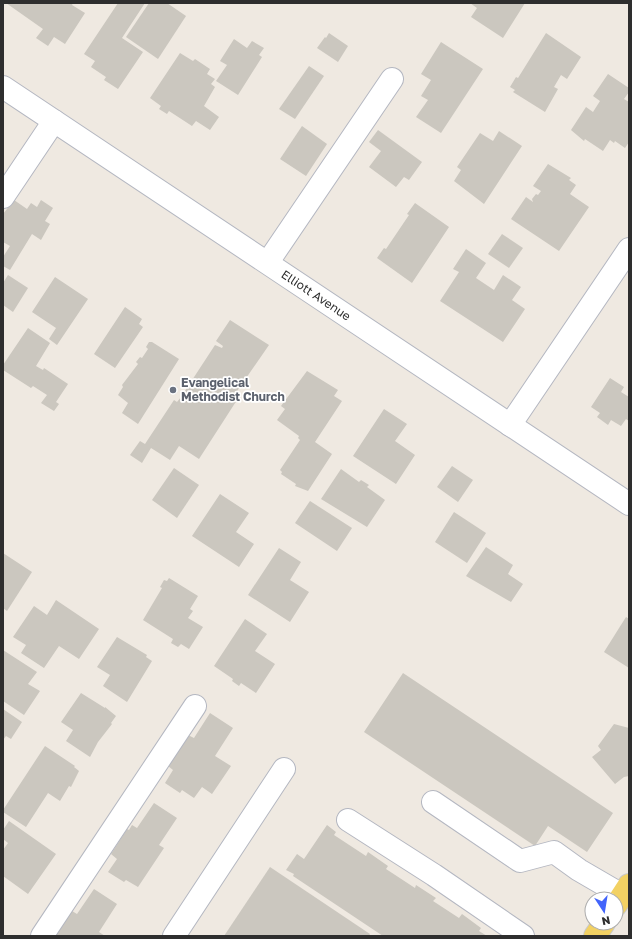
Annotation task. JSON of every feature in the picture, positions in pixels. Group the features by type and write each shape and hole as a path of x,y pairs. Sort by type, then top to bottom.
{"street":[{"path":"268,262 392,79"},
{"name":"Elliott Avenue","path":"3,87 268,262 629,504"},
{"path":"3,197 54,121"},
{"path":"510,425 629,249"},
{"path":"42,936 195,706"},
{"path":"174,936 284,769"},
{"path":"433,802 520,861 554,852 579,870 615,891"},
{"path":"348,820 434,875 523,936"}],"building":[{"path":"6,3 73,3 72,5 85,13 65,44 54,37 48,46 36,38 43,29"},
{"path":"118,3 145,3 122,38 143,52 118,89 104,80 106,77 91,67 95,61 84,54"},
{"path":"149,3 167,3 186,16 158,59 126,37"},
{"path":"470,3 525,3 503,38 471,17 477,8"},
{"path":"329,33 348,46 338,62 317,48"},
{"path":"546,33 581,57 567,79 561,75 554,87 558,89 545,112 513,92 515,90 510,87 516,77 518,78"},
{"path":"234,39 247,48 252,41 264,48 259,55 262,57 238,95 216,81 227,65 220,61"},
{"path":"441,42 483,69 441,133 416,117 428,100 421,96 431,80 421,74"},
{"path":"180,53 193,61 195,59 210,69 207,74 215,79 211,84 215,87 204,106 219,117 210,130 196,121 192,126 169,111 167,114 159,109 161,106 150,98"},
{"path":"309,66 324,76 295,119 279,109"},
{"path":"608,74 629,88 629,92 624,99 629,102 629,142 625,148 615,141 614,143 610,140 603,151 585,139 584,141 571,130 586,107 593,112 600,101 593,96"},
{"path":"302,126 327,144 306,176 280,159"},
{"path":"378,130 422,162 409,180 404,177 396,187 369,167 381,151 369,142"},
{"path":"499,131 522,146 484,204 454,181 461,170 457,167 480,133 493,141"},
{"path":"548,164 571,178 569,180 576,185 570,194 589,207 559,251 511,219 526,197 533,202 532,199 541,191 533,186"},
{"path":"14,200 27,209 31,203 37,207 41,200 53,208 45,221 50,224 41,240 32,234 10,270 3,266 3,257 10,246 3,242 3,214"},
{"path":"415,203 449,227 412,283 377,258 384,248 386,249 409,215 407,214"},
{"path":"502,234 523,248 509,268 488,254"},
{"path":"466,249 486,263 476,278 494,290 503,275 521,287 512,300 525,309 503,342 440,301 459,272 453,269"},
{"path":"8,275 28,288 13,312 3,305 3,283"},
{"path":"55,277 88,299 57,345 49,339 56,328 32,312"},
{"path":"125,307 142,319 139,324 143,327 115,368 94,354"},
{"path":"230,320 269,345 233,397 237,400 199,459 179,446 170,460 151,448 142,463 130,455 140,441 145,444 174,400 177,402 181,397 215,345 222,348 223,346 216,341"},
{"path":"28,328 50,343 36,366 43,370 44,368 68,384 56,402 59,404 54,411 41,403 47,395 33,386 31,388 3,370 3,365"},
{"path":"149,342 152,342 179,359 138,424 122,413 128,403 118,395 123,387 122,385 138,364 136,362 140,357 142,358 148,349 146,347"},
{"path":"307,371 338,390 334,396 342,401 315,442 332,454 308,491 295,486 296,484 281,474 282,472 280,470 300,440 298,438 299,436 277,420 285,409 281,406"},
{"path":"610,378 624,387 621,392 629,397 629,421 626,419 621,426 611,420 608,425 597,417 600,413 591,407"},
{"path":"384,409 407,424 395,441 415,455 396,484 353,456"},
{"path":"452,466 473,480 458,502 437,487"},
{"path":"174,468 199,485 177,518 152,500"},
{"path":"341,469 359,482 361,480 369,485 367,487 385,500 367,527 321,499"},
{"path":"220,494 249,513 236,532 254,544 239,567 192,536"},
{"path":"310,501 352,528 337,551 295,523"},
{"path":"454,512 486,533 467,563 435,542"},
{"path":"486,547 513,565 508,574 523,584 511,602 466,576"},
{"path":"279,548 301,562 290,580 309,592 290,622 248,595"},
{"path":"3,553 32,572 7,611 3,608"},
{"path":"169,578 198,596 190,609 193,611 188,618 203,627 189,649 181,644 178,647 171,643 173,639 143,620 162,588 160,587 164,580 167,581"},
{"path":"56,600 99,629 79,659 59,646 44,668 21,653 26,645 13,637 34,606 47,615"},
{"path":"626,617 629,619 629,668 604,652"},
{"path":"245,619 267,634 255,651 275,664 256,693 241,683 239,686 232,681 233,679 214,666"},
{"path":"117,637 147,655 146,657 152,661 127,702 103,686 110,675 97,667"},
{"path":"3,650 37,672 28,684 40,691 24,715 3,701"},
{"path":"403,673 613,813 587,852 548,826 535,846 364,732"},
{"path":"81,693 105,707 116,716 111,723 112,724 98,742 90,757 66,741 73,730 61,722"},
{"path":"3,709 22,722 11,739 6,736 3,740"},
{"path":"210,713 233,728 215,756 231,766 212,794 202,787 194,798 182,790 180,793 165,783 173,770 168,766 188,735 194,738"},
{"path":"614,724 629,728 629,776 624,777 615,784 592,757 601,750 598,746"},
{"path":"45,746 75,766 74,767 79,771 71,787 69,786 60,801 48,793 26,827 3,812 3,810"},
{"path":"154,803 177,818 159,845 164,848 138,887 126,880 124,882 108,872 117,859 111,854 127,829 129,830 132,825 137,828"},
{"path":"9,821 56,854 28,894 3,876 3,850 8,843 3,839 3,830"},
{"path":"327,825 336,832 334,835 366,856 368,852 388,866 386,869 415,888 416,885 436,898 433,901 459,918 462,914 481,928 479,931 487,936 383,936 293,876 294,874 286,870 297,854 304,859"},
{"path":"270,867 370,934 369,936 224,936"},
{"path":"94,889 117,904 99,932 105,936 55,936 72,911 77,914"}],"place":[{"name":"Evangelical Methodist Church","path":"173,390"}]}
